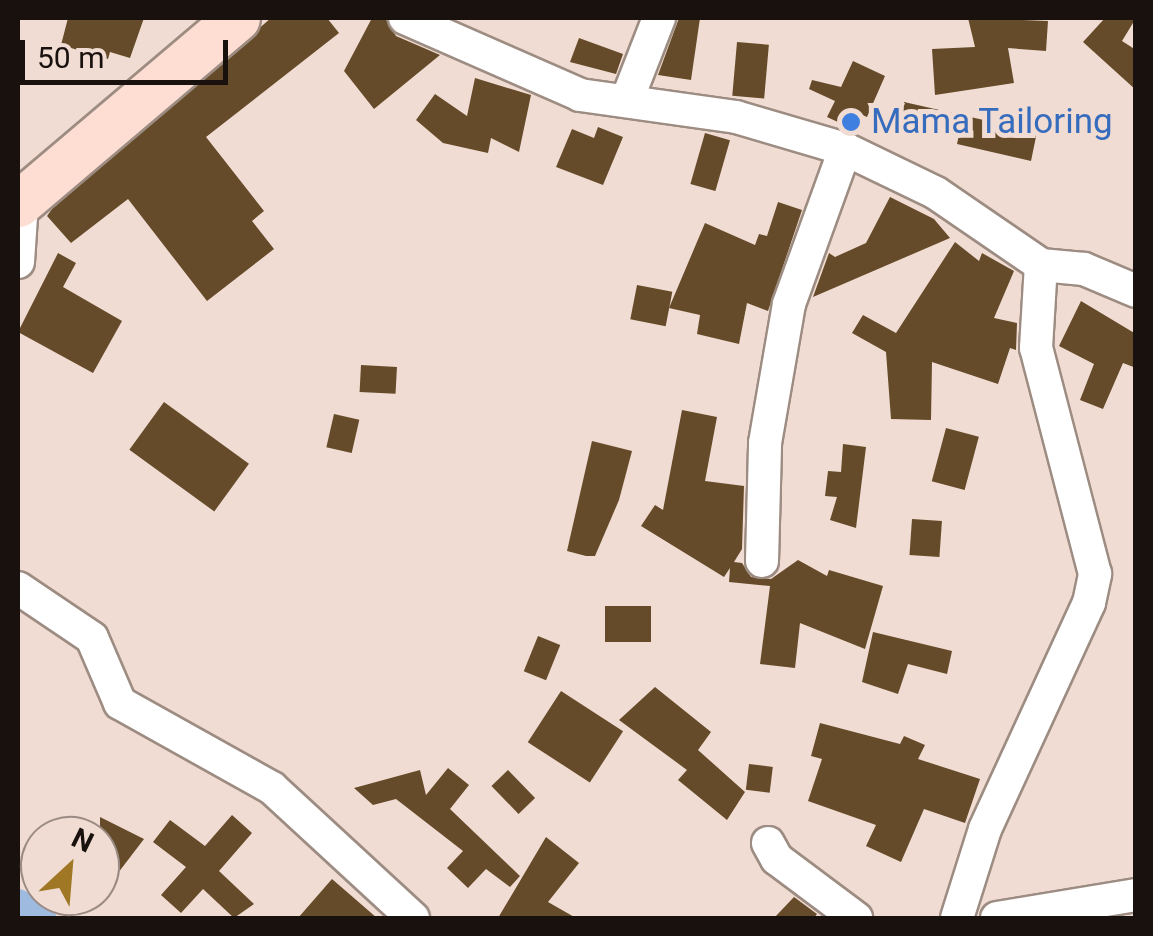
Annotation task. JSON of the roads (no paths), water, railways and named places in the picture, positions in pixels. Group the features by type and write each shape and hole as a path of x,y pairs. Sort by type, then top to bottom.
{"street":[{"path":"18,262 20,203 237,18"},
{"path":"405,18 531,79 580,96 736,117 845,148 936,193 1040,265 1084,270 1136,291"},
{"path":"627,100 659,18"},
{"path":"762,561 765,443 789,304 845,148"},
{"path":"957,918 984,829 1089,603 1095,574 1036,348 1040,265"},
{"path":"18,588 92,638 120,703 272,788 413,918"},
{"path":"768,842 777,859 856,918"},
{"path":"997,918 1136,895"}],"waterway":[{"path":"18,904 41,918"}],"place":[{"name":"Mama Tailoring","path":"851,122"}]}
